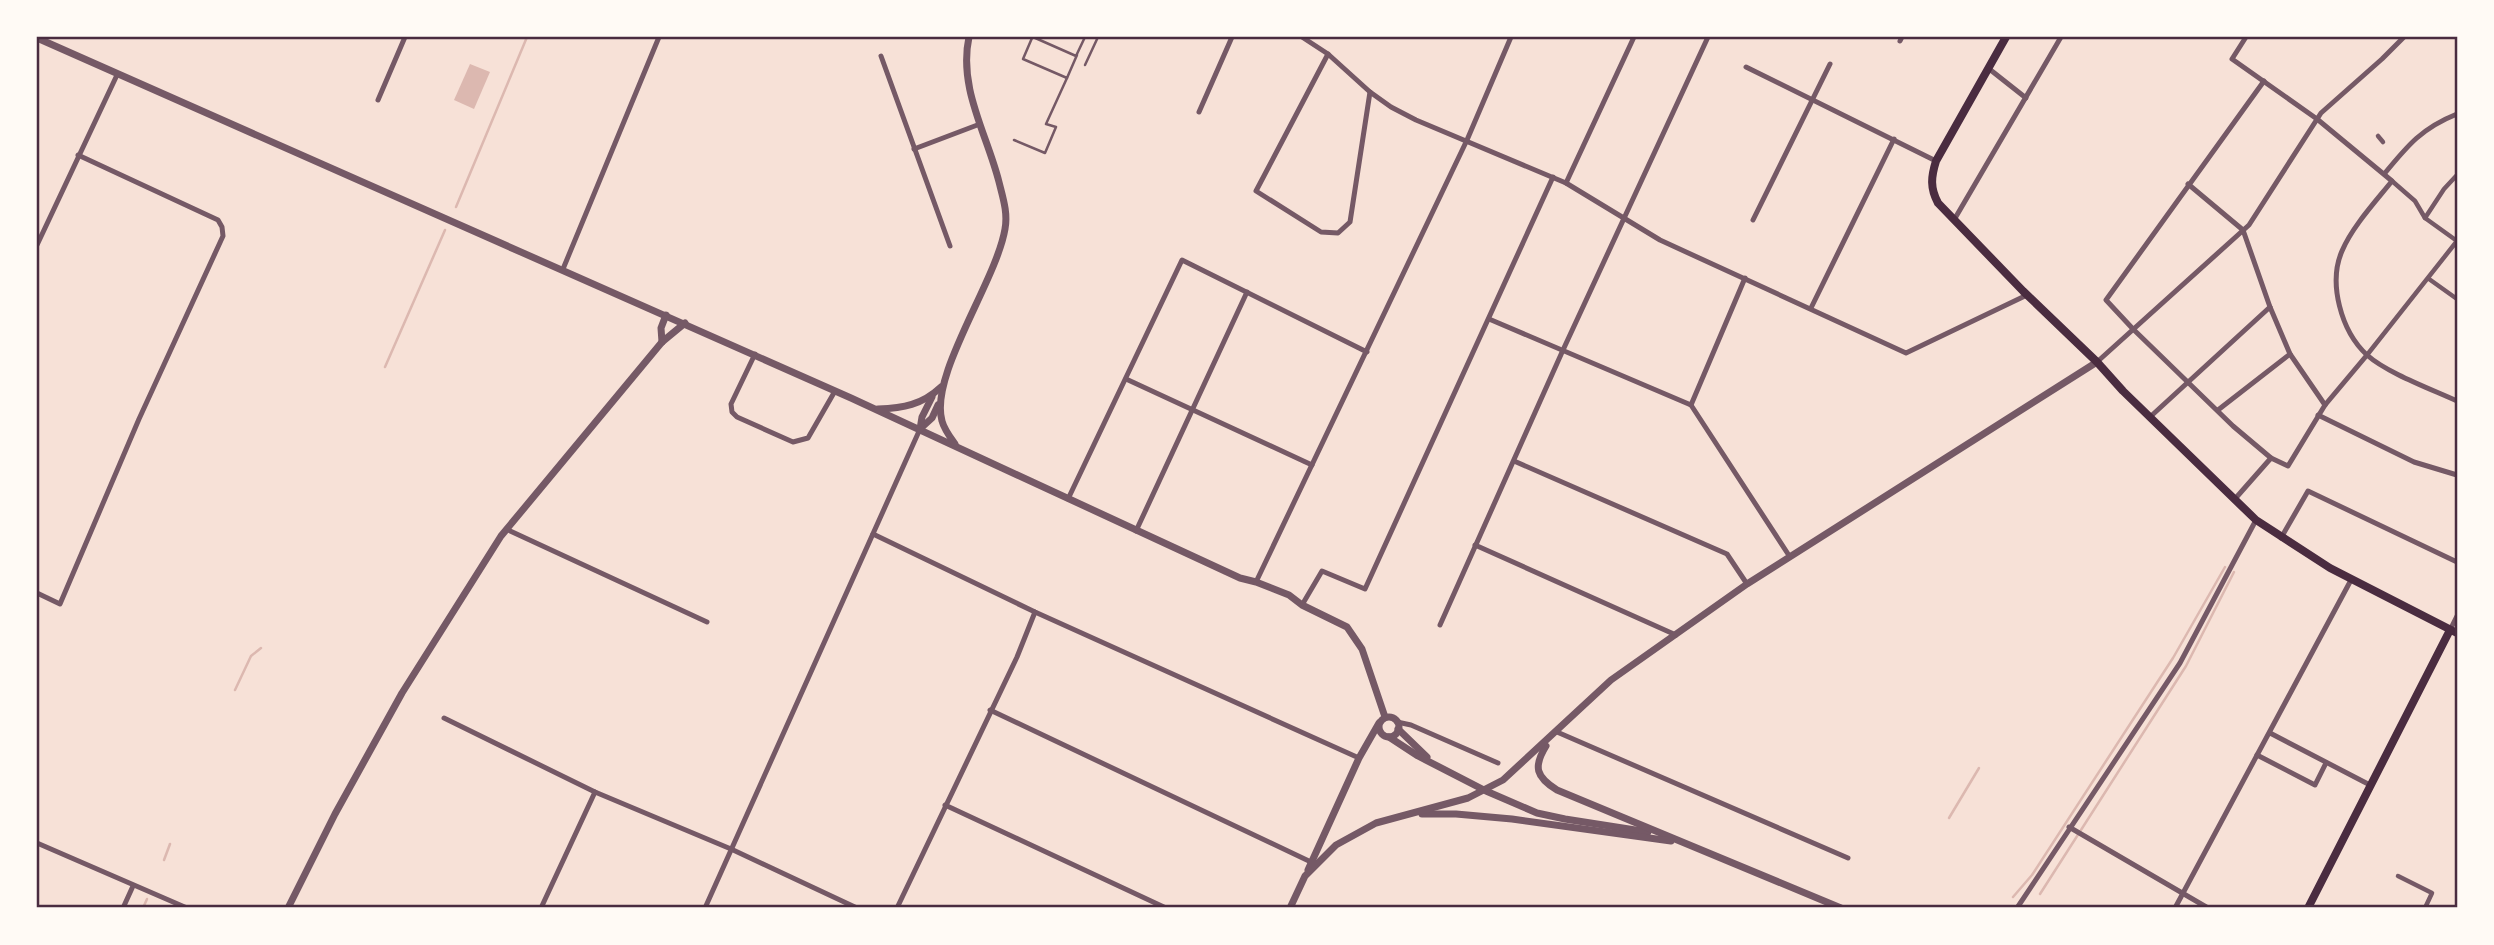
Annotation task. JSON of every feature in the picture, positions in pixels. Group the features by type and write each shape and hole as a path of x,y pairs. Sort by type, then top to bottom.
{"main road":[{"path":"2006,37 1936,161 1931,178 1932,191 1938,203 2150,418 2256,520 2281,538 2351,579 2454,632 2370,785 2308,908"}],"street":[{"path":"378,100 405,37"},
{"path":"563,269 659,37"},
{"path":"705,908 920,429 922,417 938,395 992,269 1005,229 1006,206 967,78 969,37"},
{"path":"1199,112 1233,37"},
{"path":"1302,37 1328,54 1391,107 1566,183 1660,240 1906,353 2027,294"},
{"path":"1256,582 1467,140 1510,37"},
{"path":"1566,183 1634,37"},
{"path":"1440,625 1563,350 1708,37"},
{"path":"1954,220 2061,37"},
{"path":"2246,37 2232,59 2264,81 2317,119 2371,161 2415,201 2425,218 2457,241 2325,405 2288,466 2271,458 2232,426 2106,300 2264,81"},
{"path":"1305,876 1336,845 1376,823 1447,805 1486,790 1503,780 1611,680 1747,584 2097,362 2249,225 2317,119 2404,37"},
{"path":"37,38 48,40 117,75 666,314 877,409 1136,531 1240,578 1289,596 1347,626 1356,639 1382,720 1381,734 1486,790 1551,817 1640,830 1682,842"},
{"path":"1328,54 1256,191 1321,232 1338,233 1350,222 1370,92"},
{"path":"881,56 950,246"},
{"path":"1753,220 1830,64"},
{"path":"1746,67 1936,161"},
{"path":"1989,68 2026,97"},
{"path":"37,246 117,75"},
{"path":"2385,173 2414,138 2457,114"},
{"path":"914,149 980,124"},
{"path":"2378,136 2383,142"},
{"path":"1811,308 1894,139"},
{"path":"37,593 60,604 139,419 223,236 218,220 78,155"},
{"path":"2425,218 2457,174"},
{"path":"1302,605 1322,571 1365,589 1553,177"},
{"path":"2392,181 2344,247 2335,273 2336,295 2353,336 2367,355 2399,374 2457,401"},
{"path":"2188,184 2243,230 2290,354 2325,405"},
{"path":"1068,499 1182,260 1367,352"},
{"path":"1690,405 1745,278"},
{"path":"2429,279 2457,299"},
{"path":"1136,531 1247,292"},
{"path":"2150,418 2270,307"},
{"path":"662,342 661,328 666,314"},
{"path":"1489,319 1690,405 1790,557"},
{"path":"288,908 335,814 402,693 506,529 662,342 685,323"},
{"path":"754,354 731,404 732,412 737,417 793,442 808,438 835,390"},
{"path":"2218,410 2290,354"},
{"path":"1126,379 1312,465"},
{"path":"877,409 906,408 938,395"},
{"path":"938,395 941,419 957,446"},
{"path":"2318,415 2414,462 2457,475"},
{"path":"2234,500 2271,458"},
{"path":"1514,461 1727,554 1747,584"},
{"path":"2281,538 2308,491 2457,562"},
{"path":"2017,908 2180,663 2256,520"},
{"path":"506,529 707,622"},
{"path":"873,534 1035,612 1359,758"},
{"path":"1475,545 1676,635"},
{"path":"2175,908 2351,579"},
{"path":"897,908 1017,657 1035,612"},
{"path":"2454,632 2457,615"},
{"path":"990,710 1311,862"},
{"path":"444,718 595,792 731,849 857,908"},
{"path":"1290,908 1359,758 1382,720 1393,718 1413,745 1439,766"},
{"path":"1398,726 1410,724 1499,763"},
{"path":"1389,737 1396,734 1398,726"},
{"path":"2270,733 2370,785"},
{"path":"1555,734 1540,756 1537,766 1543,781 1556,790 1841,908"},
{"path":"1555,734 1848,858"},
{"path":"2257,755 2315,785 2326,763"},
{"path":"541,908 595,792"},
{"path":"945,805 1166,908"},
{"path":"1398,816 1432,813 1472,815 1682,842"},
{"path":"2069,827 2208,908"},
{"path":"37,843 187,908"},
{"path":"2398,876 2432,893 2425,908"},
{"path":"123,908 133,886"}],"lane":[{"path":"1067,78 1023,59 1032,37 1077,55"},
{"path":"1014,140 1045,153 1056,127 1046,124 1085,37"},
{"path":"1085,65 1098,37"}],"shaded area":[{"path":"470,64 490,72 474,109 454,100"}],"waterway":[{"path":"456,207 527,37"},
{"path":"385,367 445,230"},
{"path":"2013,897 2032,875 2173,658 2225,567"},
{"path":"2040,894 2186,666 2234,572"},
{"path":"235,690 251,656 261,648"},
{"path":"1949,818 1979,768"},
{"path":"164,860 170,844"},
{"path":"143,908 147,899"}]}
